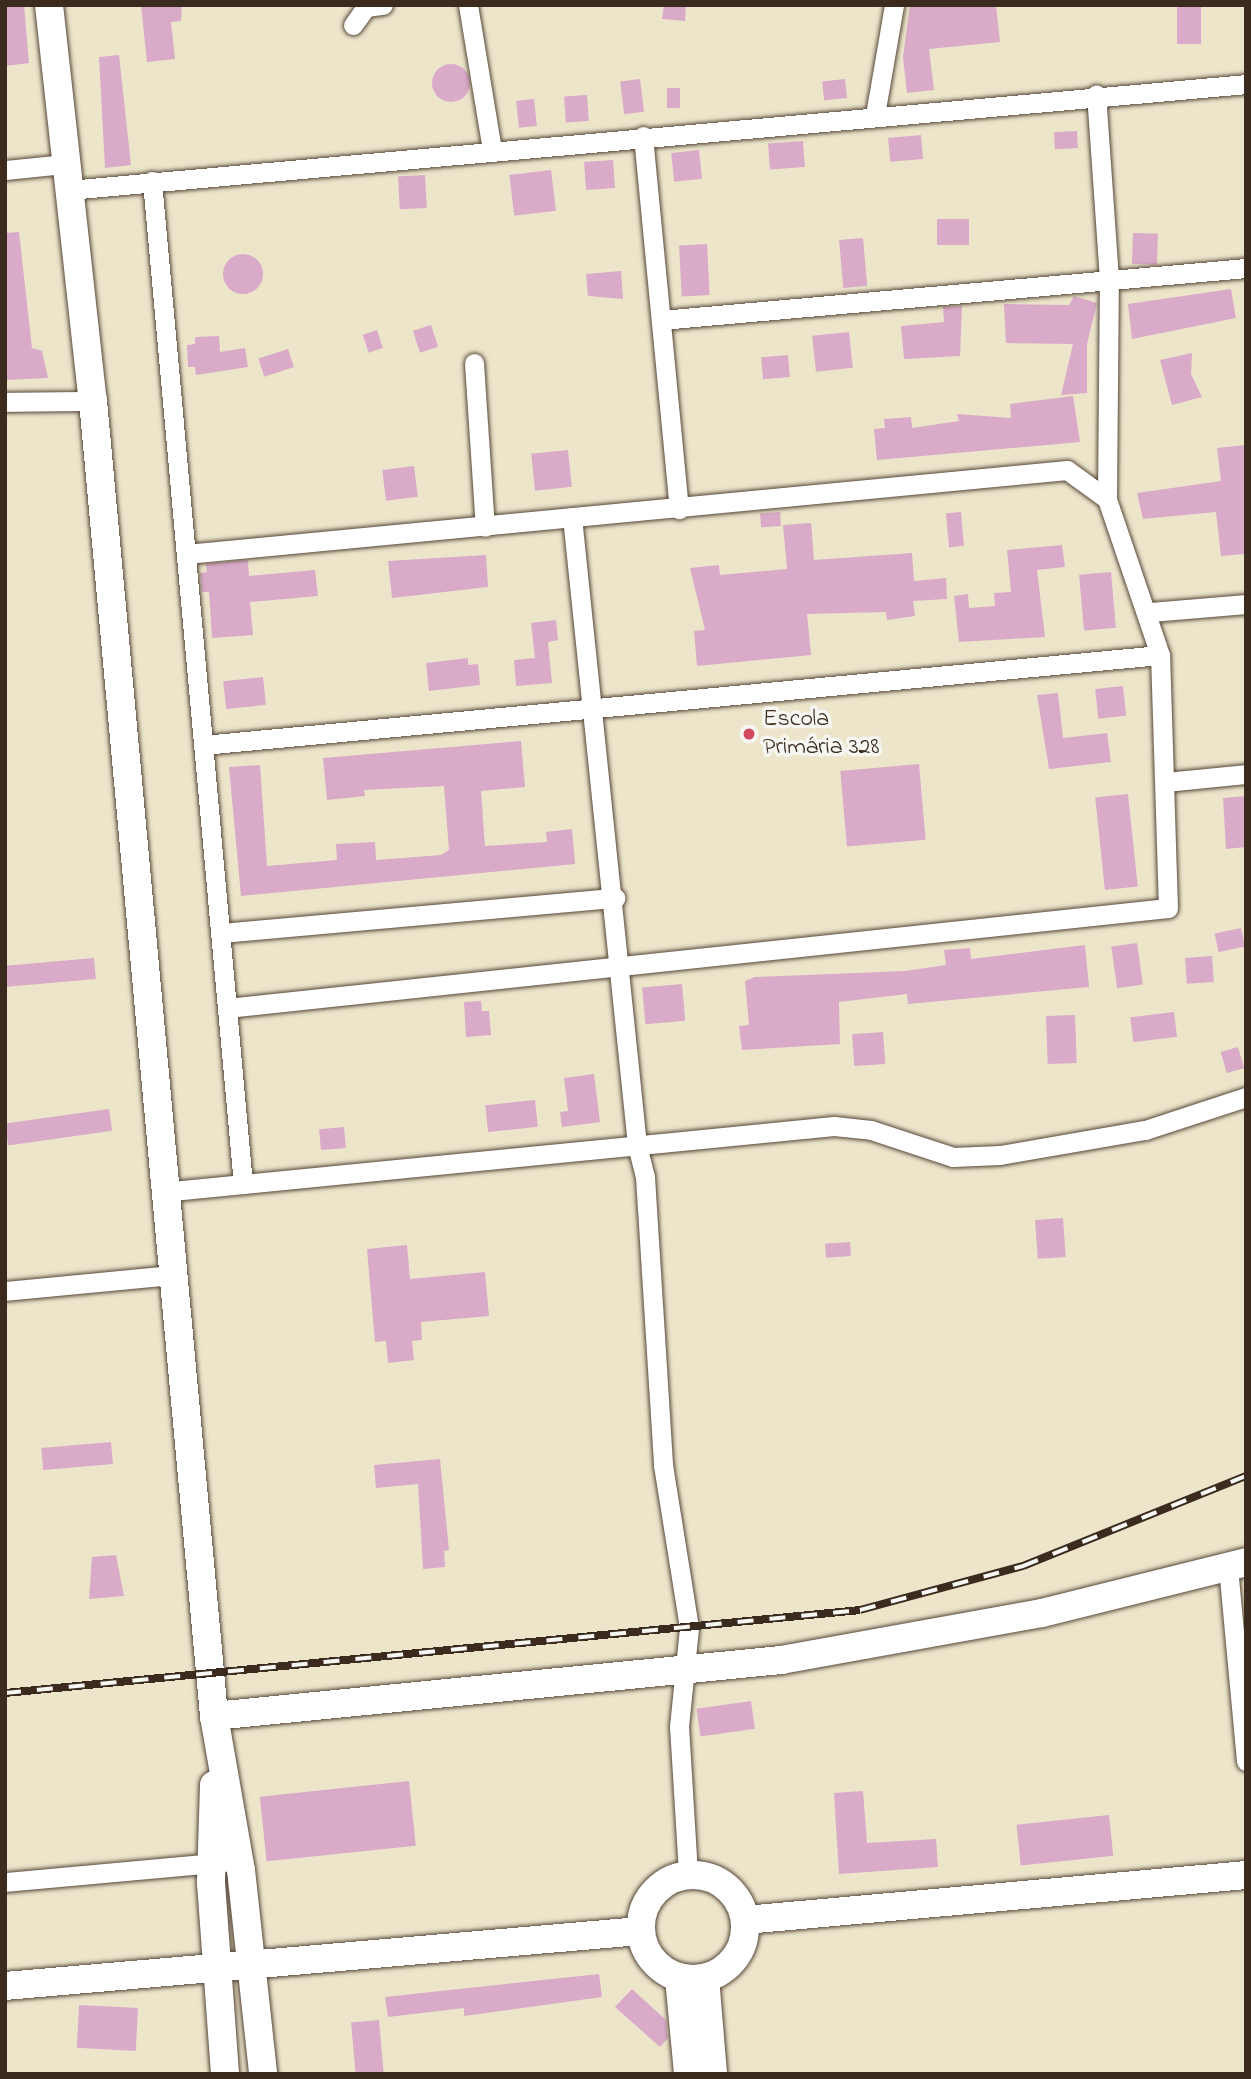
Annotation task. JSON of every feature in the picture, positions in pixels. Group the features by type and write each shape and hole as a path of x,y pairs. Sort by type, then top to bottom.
{"street":[{"path":"49,5 93,401 162,1192 214,1725 240,1861 263,2074"},
{"path":"353,26 366,7 383,5"},
{"path":"468,5 492,150"},
{"path":"875,115 894,6"},
{"path":"5,170 66,177 152,181 1096,94 1246,84"},
{"path":"227,1008 1168,908 1160,655 1151,612 1107,499 1109,279 1096,94"},
{"path":"643,136 679,509"},
{"path":"152,181 243,1184"},
{"path":"661,320 1246,268"},
{"path":"474,363 485,527"},
{"path":"5,402 93,401"},
{"path":"186,554 1067,470 1107,499"},
{"path":"572,517 615,898 637,1145 645,1177 663,1465 690,1628 679,1726 688,1875"},
{"path":"1151,612 1246,604"},
{"path":"204,745 1160,655"},
{"path":"1165,782 1246,774"},
{"path":"220,933 615,898"},
{"path":"162,1192 834,1126 872,1130 953,1157 1000,1155 1145,1130 1246,1097"},
{"path":"5,1292 170,1275"},
{"path":"214,1725 914,1640 1237,1564 1246,1761"},
{"path":"214,1725 211,1863 225,2074"},
{"path":"5,1882 240,1861"},
{"path":"692,1978 736,1957 745,1920 735,1896 714,1879 688,1875 663,1884 645,1905 640,1931 647,1952 692,1978 713,2074"},
{"path":"745,1920 1246,1875"},
{"path":"5,1986 640,1931"},
{"path":"688,2074 692,1978"}],"building":[{"path":"5,5 24,5 29,63 5,66"},
{"path":"141,5 182,5 181,21 171,22 175,59 147,62"},
{"path":"664,5 686,5 685,21 662,19"},
{"path":"910,5 996,5 1000,42 929,49 934,90 907,93 903,57"},
{"path":"1177,5 1201,5 1201,44 1177,44"},
{"path":"119,55 131,165 105,168 99,57"},
{"path":"451,64 465,69 470,83 465,97 451,102 437,97 432,83 437,69"},
{"path":"640,79 644,112 624,114 620,81"},
{"path":"845,79 847,98 824,100 822,81"},
{"path":"667,88 680,88 680,108 667,108"},
{"path":"587,95 589,121 566,123 564,97"},
{"path":"534,99 537,126 519,128 516,101"},
{"path":"1077,131 1078,148 1055,149 1054,132"},
{"path":"921,135 923,159 890,162 888,138"},
{"path":"803,141 805,167 770,169 768,143"},
{"path":"699,150 702,179 674,182 671,153"},
{"path":"613,160 615,188 586,190 584,162"},
{"path":"551,170 556,211 514,216 509,175"},
{"path":"425,175 427,208 400,209 398,176"},
{"path":"937,219 969,219 969,245 937,245"},
{"path":"19,232 32,348 42,351 48,378 5,380 5,233"},
{"path":"1133,233 1158,234 1157,265 1132,264"},
{"path":"863,238 867,286 843,288 839,240"},
{"path":"707,244 710,295 682,296 679,245"},
{"path":"243,254 251,255 257,260 262,266 262,282 257,288 251,293 243,294 235,293 229,288 224,282 223,274 224,266 229,260 235,255"},
{"path":"621,271 623,299 588,296 586,274"},
{"path":"1231,289 1236,318 1132,339 1128,304"},
{"path":"1074,296 1097,303 1087,344 1087,393 1061,395 1073,344 1006,343 1004,304 1069,305"},
{"path":"962,306 960,356 904,359 901,326 944,322 943,307"},
{"path":"431,325 438,347 420,353 413,331"},
{"path":"377,330 383,348 369,353 363,335"},
{"path":"849,332 853,368 816,372 812,336"},
{"path":"219,336 220,352 245,348 248,367 196,375 195,367 188,367 187,345 195,344 195,337"},
{"path":"288,349 294,367 264,377 259,359"},
{"path":"1192,353 1191,374 1202,397 1172,405 1160,360"},
{"path":"788,355 790,377 763,379 761,357"},
{"path":"1073,396 1080,442 877,460 874,429 885,428 884,419 911,417 912,428 959,421 957,414 1011,418 1010,404"},
{"path":"1246,445 1245,554 1221,556 1216,512 1143,519 1137,493 1221,481 1217,448"},
{"path":"568,450 572,487 535,491 531,454"},
{"path":"414,466 418,497 386,501 382,470"},
{"path":"780,512 781,526 761,527 760,513"},
{"path":"961,512 964,546 949,547 946,513"},
{"path":"811,523 814,560 912,553 914,581 946,578 947,599 913,601 915,616 887,620 886,612 807,614 811,655 697,666 694,631 705,630 690,568 719,565 720,575 787,569 783,525"},
{"path":"1062,545 1065,567 1037,570 1045,637 959,642 954,596 968,594 969,608 995,606 994,593 1011,592 1007,550"},
{"path":"486,555 488,587 392,598 388,561"},
{"path":"248,560 249,576 315,570 318,596 250,602 253,635 212,638 209,592 202,592 200,573 207,572 206,564"},
{"path":"1111,572 1116,628 1084,631 1079,575"},
{"path":"556,620 558,640 548,642 552,683 516,686 514,660 535,658 531,623"},
{"path":"468,658 468,665 478,664 480,685 429,691 426,663"},
{"path":"263,677 266,705 226,709 223,681"},
{"path":"1123,686 1126,716 1098,719 1095,689"},
{"path":"1058,693 1063,738 1107,733 1111,762 1049,769 1037,695"},
{"path":"521,741 525,787 481,791 485,846 547,842 546,832 572,829 575,864 241,896 229,767 260,765 267,866 337,860 336,844 375,842 376,860 441,855 449,850 444,786 364,790 365,796 327,800 323,758"},
{"path":"919,764 926,840 847,847 840,771"},
{"path":"1128,794 1138,886 1105,890 1095,797"},
{"path":"1246,796 1246,847 1226,849 1223,798"},
{"path":"1241,928 1245,947 1219,952 1215,934"},
{"path":"1137,943 1143,985 1117,988 1111,947"},
{"path":"1085,945 1089,987 908,1004 907,994 839,1002 840,1044 742,1050 739,1026 749,1025 745,981 755,977 905,971 946,965 944,950 970,948 971,959"},
{"path":"1212,956 1214,982 1187,984 1185,958"},
{"path":"94,958 96,979 7,987 5,966"},
{"path":"682,984 685,1021 645,1024 642,987"},
{"path":"481,1001 482,1011 489,1011 491,1035 466,1037 464,1002"},
{"path":"1174,1012 1177,1037 1133,1042 1130,1017"},
{"path":"1075,1015 1077,1063 1048,1064 1046,1016"},
{"path":"883,1032 885,1064 854,1066 852,1034"},
{"path":"1238,1047 1244,1068 1227,1073 1221,1052"},
{"path":"594,1074 600,1122 562,1127 560,1112 568,1111 564,1078"},
{"path":"535,1100 538,1127 488,1132 485,1105"},
{"path":"109,1109 112,1131 8,1145 5,1124"},
{"path":"344,1127 346,1148 321,1150 319,1129"},
{"path":"1063,1218 1066,1257 1038,1259 1035,1220"},
{"path":"850,1242 851,1256 826,1258 825,1244"},
{"path":"407,1245 410,1279 485,1272 489,1316 421,1322 422,1340 412,1341 414,1360 388,1363 386,1341 375,1342 367,1249"},
{"path":"111,1442 113,1464 43,1470 41,1448"},
{"path":"440,1459 449,1550 444,1551 445,1567 423,1569 418,1484 376,1488 374,1465"},
{"path":"116,1555 124,1596 89,1599 92,1557"},
{"path":"751,1701 755,1729 700,1736 697,1709"},
{"path":"409,1781 416,1846 267,1861 260,1797"},
{"path":"863,1791 867,1843 936,1839 938,1867 839,1874 834,1793"},
{"path":"1109,1815 1113,1856 1021,1865 1017,1825"},
{"path":"599,1974 602,1997 464,2016 464,2008 388,2017 385,1997"},
{"path":"632,1989 666,2020 668,2038 660,2047 615,2007"},
{"path":"79,2005 138,2008 136,2051 77,2048"},
{"path":"379,2020 384,2074 356,2074 351,2022"}],"railway":[{"path":"5,1693 860,1610 1023,1566 1246,1476"}],"place":[{"name":"Escola Primária 328","path":"749,734"}]}
